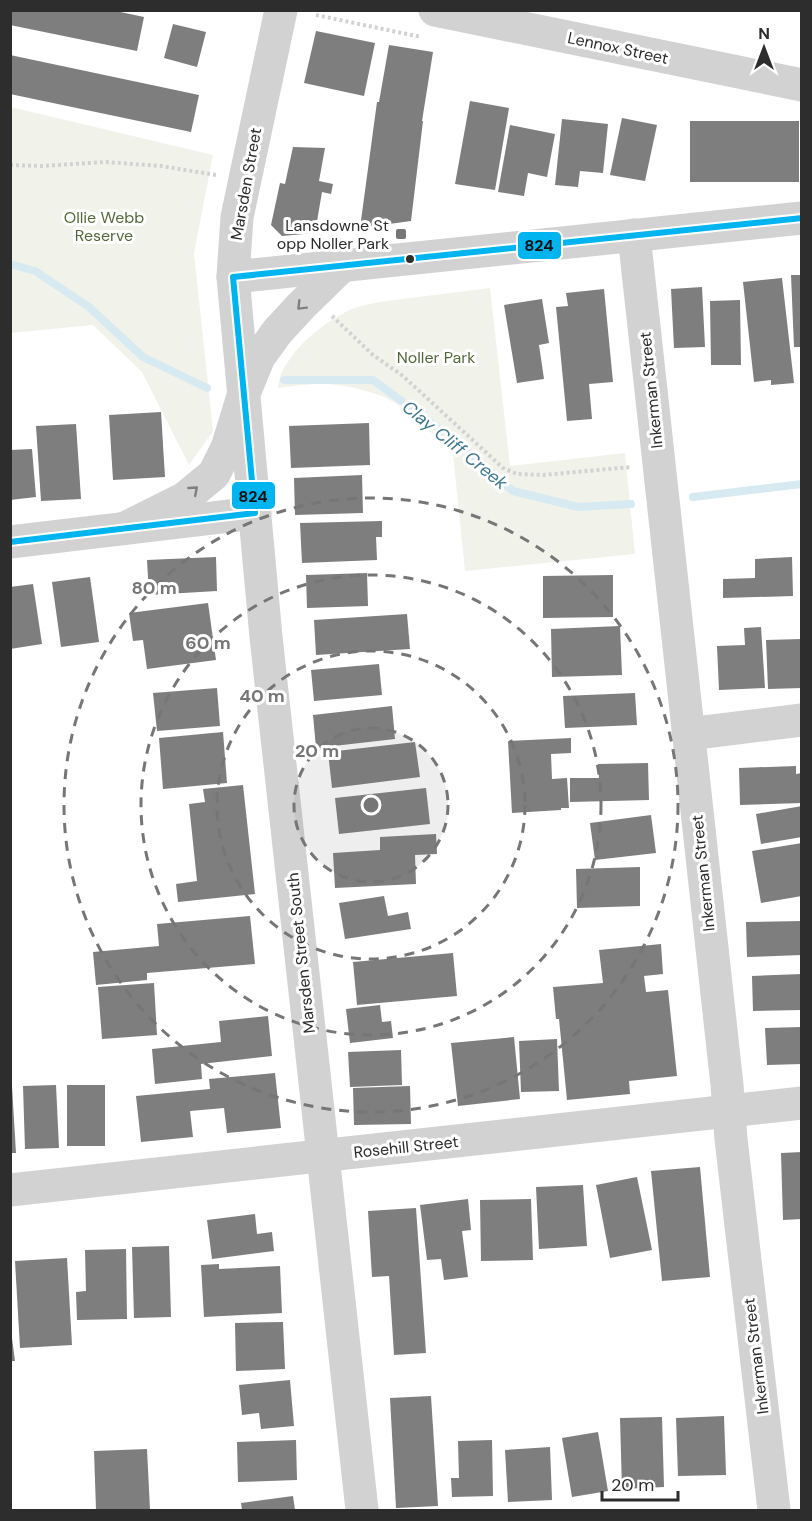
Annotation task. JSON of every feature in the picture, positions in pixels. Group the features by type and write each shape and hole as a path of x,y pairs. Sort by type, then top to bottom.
{"street":[{"name":"Marsden Street","path":"243,396 233,277 237,217 281,10"},
{"name":"Lennox Street","path":"435,10 801,86"},
{"path":"233,277 801,218"},
{"name":"Inkerman Street","path":"633,235 774,1510"},
{"path":"125,528 185,498 214,474 227,448 243,396 259,357 277,332 343,265"},
{"name":"Marsden Street South","path":"243,396 268,649 362,1510"},
{"path":"10,542 255,513"},
{"path":"688,734 801,720"},
{"name":"Rosehill Street","path":"10,1190 801,1104"}],"path":[{"path":"10,165 41,166 106,162 161,166 218,176"},
{"path":"329,314 373,355 403,376 503,468 517,474 543,475 634,466"}],"green space":[{"name":"Ollie Webb Reserve","path":"11,107 213,155 194,253 213,431 189,465 142,372 93,325 11,333"},
{"name":"Noller Park","path":"490,288 510,466 625,453 635,554 465,571 453,454 438,439 404,409 380,395 357,388 334,385 313,384 278,388 283,370 303,343 321,327 350,310 386,301"}],"building":[{"path":"10,10 111,10 144,17 137,51 10,25"},
{"path":"173,24 206,32 197,67 164,58"},
{"path":"316,31 375,43 364,96 304,83"},
{"path":"389,45 433,52 422,121 411,221 360,228 377,102 379,102"},
{"path":"10,55 199,95 191,132 10,94"},
{"path":"470,101 509,108 495,190 455,184"},
{"path":"622,118 657,125 645,181 610,175"},
{"path":"562,119 608,124 603,173 580,171 578,187 555,185"},
{"path":"690,121 799,121 799,182 690,182"},
{"path":"510,125 555,134 547,177 528,173 524,196 498,192"},
{"path":"293,147 325,148 319,181 333,184 331,194 322,192 315,233 282,236 271,225 280,183 285,184"},
{"path":"791,275 802,275 802,347 794,347"},
{"path":"782,278 794,383 771,385 771,380 754,382 743,282"},
{"path":"702,287 705,347 674,348 671,289"},
{"path":"604,289 613,382 589,384 592,419 567,421 556,307 568,306 566,293"},
{"path":"542,299 549,343 539,345 544,379 517,383 504,305"},
{"path":"740,300 741,365 711,365 710,301"},
{"path":"161,412 165,477 113,480 109,415"},
{"path":"369,423 370,465 291,468 289,426"},
{"path":"76,424 81,499 41,501 36,426"},
{"path":"32,449 36,497 10,500 10,450"},
{"path":"362,475 363,513 295,515 294,478"},
{"path":"382,521 382,537 376,537 377,560 302,563 300,523"},
{"path":"216,557 217,591 149,595 147,560"},
{"path":"792,557 793,596 723,598 723,579 755,578 755,559"},
{"path":"367,573 368,606 307,608 306,575"},
{"path":"613,575 613,617 543,618 543,576"},
{"path":"90,577 99,642 61,647 52,582"},
{"path":"33,584 42,644 10,649 10,587"},
{"path":"208,603 216,660 147,669 143,640 133,641 129,613"},
{"path":"407,614 410,649 316,655 314,620"},
{"path":"620,626 622,675 552,677 551,629"},
{"path":"761,627 765,688 719,690 717,646 745,645 744,628"},
{"path":"802,639 802,688 768,689 766,640"},
{"path":"379,664 382,695 314,701 311,670"},
{"path":"217,688 220,726 157,731 153,693"},
{"path":"635,693 637,725 565,728 563,696"},
{"path":"392,706 395,739 316,748 313,715"},
{"path":"223,732 227,783 163,789 159,738"},
{"path":"571,738 571,753 551,754 552,779 567,778 569,808 512,813 508,741"},
{"path":"415,742 420,777 332,788 328,752"},
{"path":"648,763 649,800 570,802 570,778 599,778 598,764"},
{"path":"796,766 796,774 802,773 802,803 740,805 739,768"},
{"path":"243,785 255,894 178,902 176,884 197,881 189,804 205,802 203,789"},
{"path":"426,788 430,824 339,834 335,798"},
{"path":"802,806 802,837 761,844 756,814"},
{"path":"651,815 656,853 595,860 590,823"},
{"path":"436,834 437,854 415,855 416,884 335,888 333,853 380,850 380,837"},
{"path":"802,843 802,896 761,903 752,851"},
{"path":"640,867 640,906 577,908 576,869"},
{"path":"384,896 388,916 408,912 411,929 345,939 339,903"},
{"path":"250,916 255,964 147,973 147,980 96,985 93,952 159,946 157,924"},
{"path":"802,921 802,955 747,957 746,922"},
{"path":"661,944 663,974 644,976 646,992 668,990 677,1076 629,1081 630,1094 567,1100 559,1019 556,1019 553,987 603,983 599,950"},
{"path":"453,953 457,996 357,1005 353,962"},
{"path":"802,974 802,1010 753,1011 752,976"},
{"path":"154,983 157,1035 102,1039 98,987"},
{"path":"380,1005 382,1022 391,1021 393,1038 350,1043 346,1009"},
{"path":"268,1016 272,1056 201,1064 202,1079 155,1084 152,1049 221,1042 219,1021"},
{"path":"802,1027 802,1064 767,1065 765,1028"},
{"path":"514,1037 520,1099 458,1106 451,1043"},
{"path":"557,1039 559,1091 521,1092 519,1041"},
{"path":"401,1050 402,1085 350,1087 348,1052"},
{"path":"275,1073 281,1128 227,1133 224,1108 190,1111 193,1137 141,1142 136,1096 210,1089 209,1079"},
{"path":"56,1085 59,1148 25,1149 23,1086"},
{"path":"67,1085 105,1085 105,1146 67,1146"},
{"path":"10,1086 12,1086 16,1153 10,1153"},
{"path":"410,1086 411,1124 354,1125 353,1088"},
{"path":"802,1152 802,1219 783,1220 781,1153"},
{"path":"700,1167 710,1277 662,1281 651,1171"},
{"path":"637,1177 652,1250 610,1258 596,1185"},
{"path":"583,1185 587,1246 539,1249 536,1187"},
{"path":"468,1199 471,1230 462,1231 468,1277 444,1280 441,1259 427,1260 420,1205"},
{"path":"531,1199 533,1260 481,1261 480,1200"},
{"path":"416,1208 426,1353 394,1355 389,1276 372,1277 368,1211"},
{"path":"255,1214 257,1234 272,1232 274,1251 212,1259 207,1220"},
{"path":"169,1246 171,1317 134,1318 132,1247"},
{"path":"126,1249 127,1319 77,1320 76,1292 86,1291 85,1250"},
{"path":"67,1258 72,1345 20,1348 15,1261"},
{"path":"219,1264 219,1269 280,1266 282,1313 204,1317 201,1265"},
{"path":"283,1322 285,1369 236,1371 235,1323"},
{"path":"10,1338 12,1338 15,1361 10,1361"},
{"path":"290,1380 294,1426 261,1429 259,1413 242,1415 239,1385"},
{"path":"431,1396 438,1506 396,1508 390,1398"},
{"path":"724,1416 726,1475 678,1476 676,1418"},
{"path":"662,1417 664,1487 622,1489 620,1418"},
{"path":"598,1432 608,1491 572,1497 562,1438"},
{"path":"296,1440 297,1480 238,1482 237,1442"},
{"path":"492,1440 493,1496 452,1497 451,1478 459,1478 458,1441"},
{"path":"550,1447 552,1500 508,1502 505,1450"},
{"path":"147,1449 150,1510 96,1510 94,1451"},
{"path":"293,1496 295,1510 242,1510 241,1503"}],"waterway":[{"name":"Clay Cliff Creek","path":"10,264 35,271 89,307 143,357 207,388"},
{"name":"Clay Cliff Creek","path":"284,380 373,380 453,439 513,491 578,507 631,504"},
{"name":"Clay Cliff Creek","path":"693,497 802,484"}],"transit line":[{"name":"824","path":"10,542 255,513 233,277 802,218"}],"place":[{"name":"Lansdowne St opp Noller Park","path":"401,234"}]}
